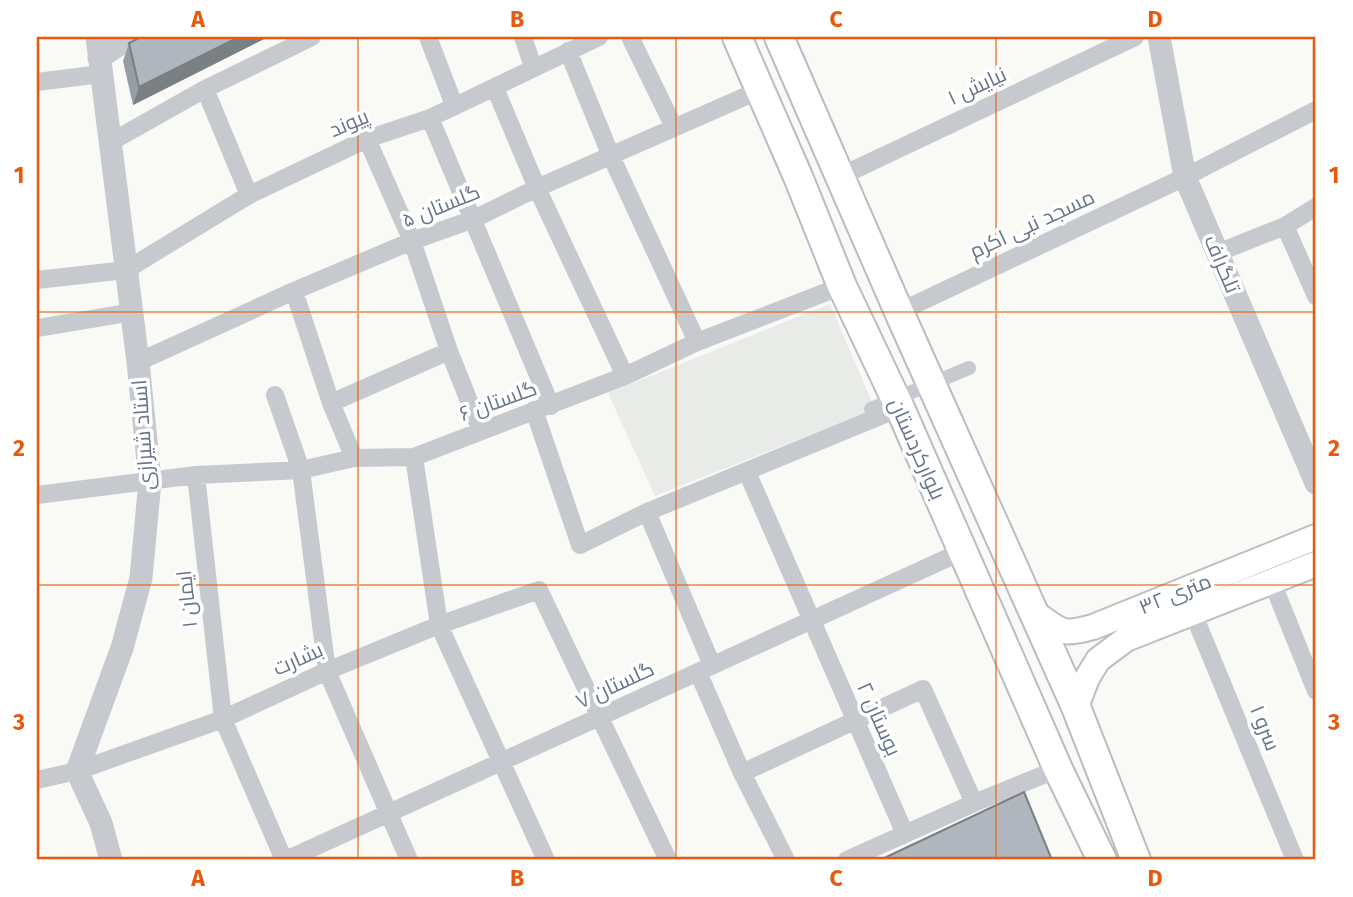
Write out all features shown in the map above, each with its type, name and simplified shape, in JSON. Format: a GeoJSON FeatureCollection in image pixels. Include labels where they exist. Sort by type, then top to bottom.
{"type":"FeatureCollection","features":[{"type":"Feature","properties":{"kind":"main road","name":"بلوارکردستان"},"geometry":{"type":"LineString","coordinates":[[737,37],[799,179],[889,406],[963,551],[1058,769],[1102,860]]}},
{"type":"Feature","properties":{"kind":"main road","name":"بلوارکردستان"},"geometry":{"type":"LineString","coordinates":[[780,37],[839,177],[1076,707],[1136,860]]}},
{"type":"Feature","properties":{"kind":"main road","name":"۳۲ متری"},"geometry":{"type":"LineString","coordinates":[[1035,613],[1061,632],[1070,634],[1158,602],[1316,537]]}},
{"type":"Feature","properties":{"kind":"main road","name":"۳۲ متری"},"geometry":{"type":"LineString","coordinates":[[1076,707],[1087,678],[1098,660],[1126,639],[1316,564]]}},
{"type":"Feature","properties":{"kind":"street"},"geometry":{"type":"LineString","coordinates":[[37,82],[99,56],[131,37]]}},
{"type":"Feature","properties":{"kind":"street"},"geometry":{"type":"LineString","coordinates":[[110,144],[205,89],[312,37]]}},
{"type":"Feature","properties":{"kind":"street"},"geometry":{"type":"LineString","coordinates":[[428,37],[454,105]]}},
{"type":"Feature","properties":{"kind":"street"},"geometry":{"type":"LineString","coordinates":[[523,37],[533,67]]}},
{"type":"Feature","properties":{"kind":"street","name":"پیوند"},"geometry":{"type":"LineString","coordinates":[[126,270],[249,195],[367,139],[430,118],[599,37]]}},
{"type":"Feature","properties":{"kind":"street","name":"نیایش ۱"},"geometry":{"type":"LineString","coordinates":[[839,177],[1135,37]]}},
{"type":"Feature","properties":{"kind":"street","name":"تلگراف"},"geometry":{"type":"LineString","coordinates":[[1159,37],[1185,177],[1316,483]]}},
{"type":"Feature","properties":{"kind":"street"},"geometry":{"type":"LineString","coordinates":[[631,39],[674,127]]}},
{"type":"Feature","properties":{"kind":"street"},"geometry":{"type":"LineString","coordinates":[[568,51],[611,156],[697,342]]}},
{"type":"Feature","properties":{"kind":"street","name":"استاد شیرازی"},"geometry":{"type":"LineString","coordinates":[[77,771],[122,648],[141,578],[150,481],[132,312],[99,56]]}},
{"type":"Feature","properties":{"kind":"street"},"geometry":{"type":"LineString","coordinates":[[495,88],[537,188],[625,376]]}},
{"type":"Feature","properties":{"kind":"street"},"geometry":{"type":"LineString","coordinates":[[205,89],[249,195]]}},
{"type":"Feature","properties":{"kind":"street","name":"گلستان ۵"},"geometry":{"type":"LineString","coordinates":[[138,362],[294,291],[412,241],[474,219],[537,188],[760,90]]}},
{"type":"Feature","properties":{"kind":"street","name":"مسجد نبی اکرم"},"geometry":{"type":"LineString","coordinates":[[899,312],[1185,177],[1316,110]]}},
{"type":"Feature","properties":{"kind":"street"},"geometry":{"type":"LineString","coordinates":[[430,118],[474,219],[542,408],[580,545],[647,512],[747,472],[969,368]]}},
{"type":"Feature","properties":{"kind":"street"},"geometry":{"type":"LineString","coordinates":[[367,139],[412,241],[449,351],[481,431]]}},
{"type":"Feature","properties":{"kind":"street"},"geometry":{"type":"LineString","coordinates":[[1217,253],[1288,235],[1316,207]]}},
{"type":"Feature","properties":{"kind":"street"},"geometry":{"type":"LineString","coordinates":[[1288,235],[1316,296]]}},
{"type":"Feature","properties":{"kind":"street"},"geometry":{"type":"LineString","coordinates":[[37,279],[126,270]]}},
{"type":"Feature","properties":{"kind":"street","name":"گلستان ۶"},"geometry":{"type":"LineString","coordinates":[[37,495],[196,475],[301,470],[354,458],[414,457],[625,376],[697,342],[842,286]]}},
{"type":"Feature","properties":{"kind":"street"},"geometry":{"type":"LineString","coordinates":[[294,291],[331,403],[354,458]]}},
{"type":"Feature","properties":{"kind":"street"},"geometry":{"type":"LineString","coordinates":[[37,328],[132,312]]}},
{"type":"Feature","properties":{"kind":"street"},"geometry":{"type":"LineString","coordinates":[[331,403],[449,351]]}},
{"type":"Feature","properties":{"kind":"street"},"geometry":{"type":"LineString","coordinates":[[275,395],[301,470],[327,671],[409,860]]}},
{"type":"Feature","properties":{"kind":"street"},"geometry":{"type":"LineString","coordinates":[[414,457],[439,625],[546,860]]}},
{"type":"Feature","properties":{"kind":"street","name":"بوستان ۲"},"geometry":{"type":"LineString","coordinates":[[747,472],[905,834]]}},
{"type":"Feature","properties":{"kind":"street","name":"ایمان ۱"},"geometry":{"type":"LineString","coordinates":[[196,475],[223,719],[285,860]]}},
{"type":"Feature","properties":{"kind":"street"},"geometry":{"type":"LineString","coordinates":[[647,512],[741,773],[786,860]]}},
{"type":"Feature","properties":{"kind":"street","name":"گلستان ۷"},"geometry":{"type":"LineString","coordinates":[[285,860],[963,551]]}},
{"type":"Feature","properties":{"kind":"street"},"geometry":{"type":"LineString","coordinates":[[1272,582],[1316,686]]}},
{"type":"Feature","properties":{"kind":"street","name":"بشارت"},"geometry":{"type":"LineString","coordinates":[[37,780],[77,771],[223,719],[327,671],[439,625],[539,590],[599,717]]}},
{"type":"Feature","properties":{"kind":"street","name":"سرو ۱"},"geometry":{"type":"LineString","coordinates":[[1192,613],[1294,860]]}},
{"type":"Feature","properties":{"kind":"street"},"geometry":{"type":"LineString","coordinates":[[741,773],[923,689],[974,803]]}},
{"type":"Feature","properties":{"kind":"street"},"geometry":{"type":"LineString","coordinates":[[599,717],[668,860]]}},
{"type":"Feature","properties":{"kind":"street"},"geometry":{"type":"LineString","coordinates":[[847,860],[1058,769]]}},
{"type":"Feature","properties":{"kind":"street"},"geometry":{"type":"LineString","coordinates":[[77,771],[101,823],[111,860]]}},
{"type":"Feature","properties":{"kind":"shaded area"},"geometry":{"type":"Polygon","coordinates":[[[830,304],[875,409],[655,496],[608,393],[830,304]]]}},
{"type":"Feature","properties":{"kind":"building"},"geometry":{"type":"Polygon","coordinates":[[[141,37],[239,37],[139,87],[129,43],[141,37]]]}},
{"type":"Feature","properties":{"kind":"building"},"geometry":{"type":"Polygon","coordinates":[[[1024,792],[1052,860],[880,860],[1024,792]]]}}]}
